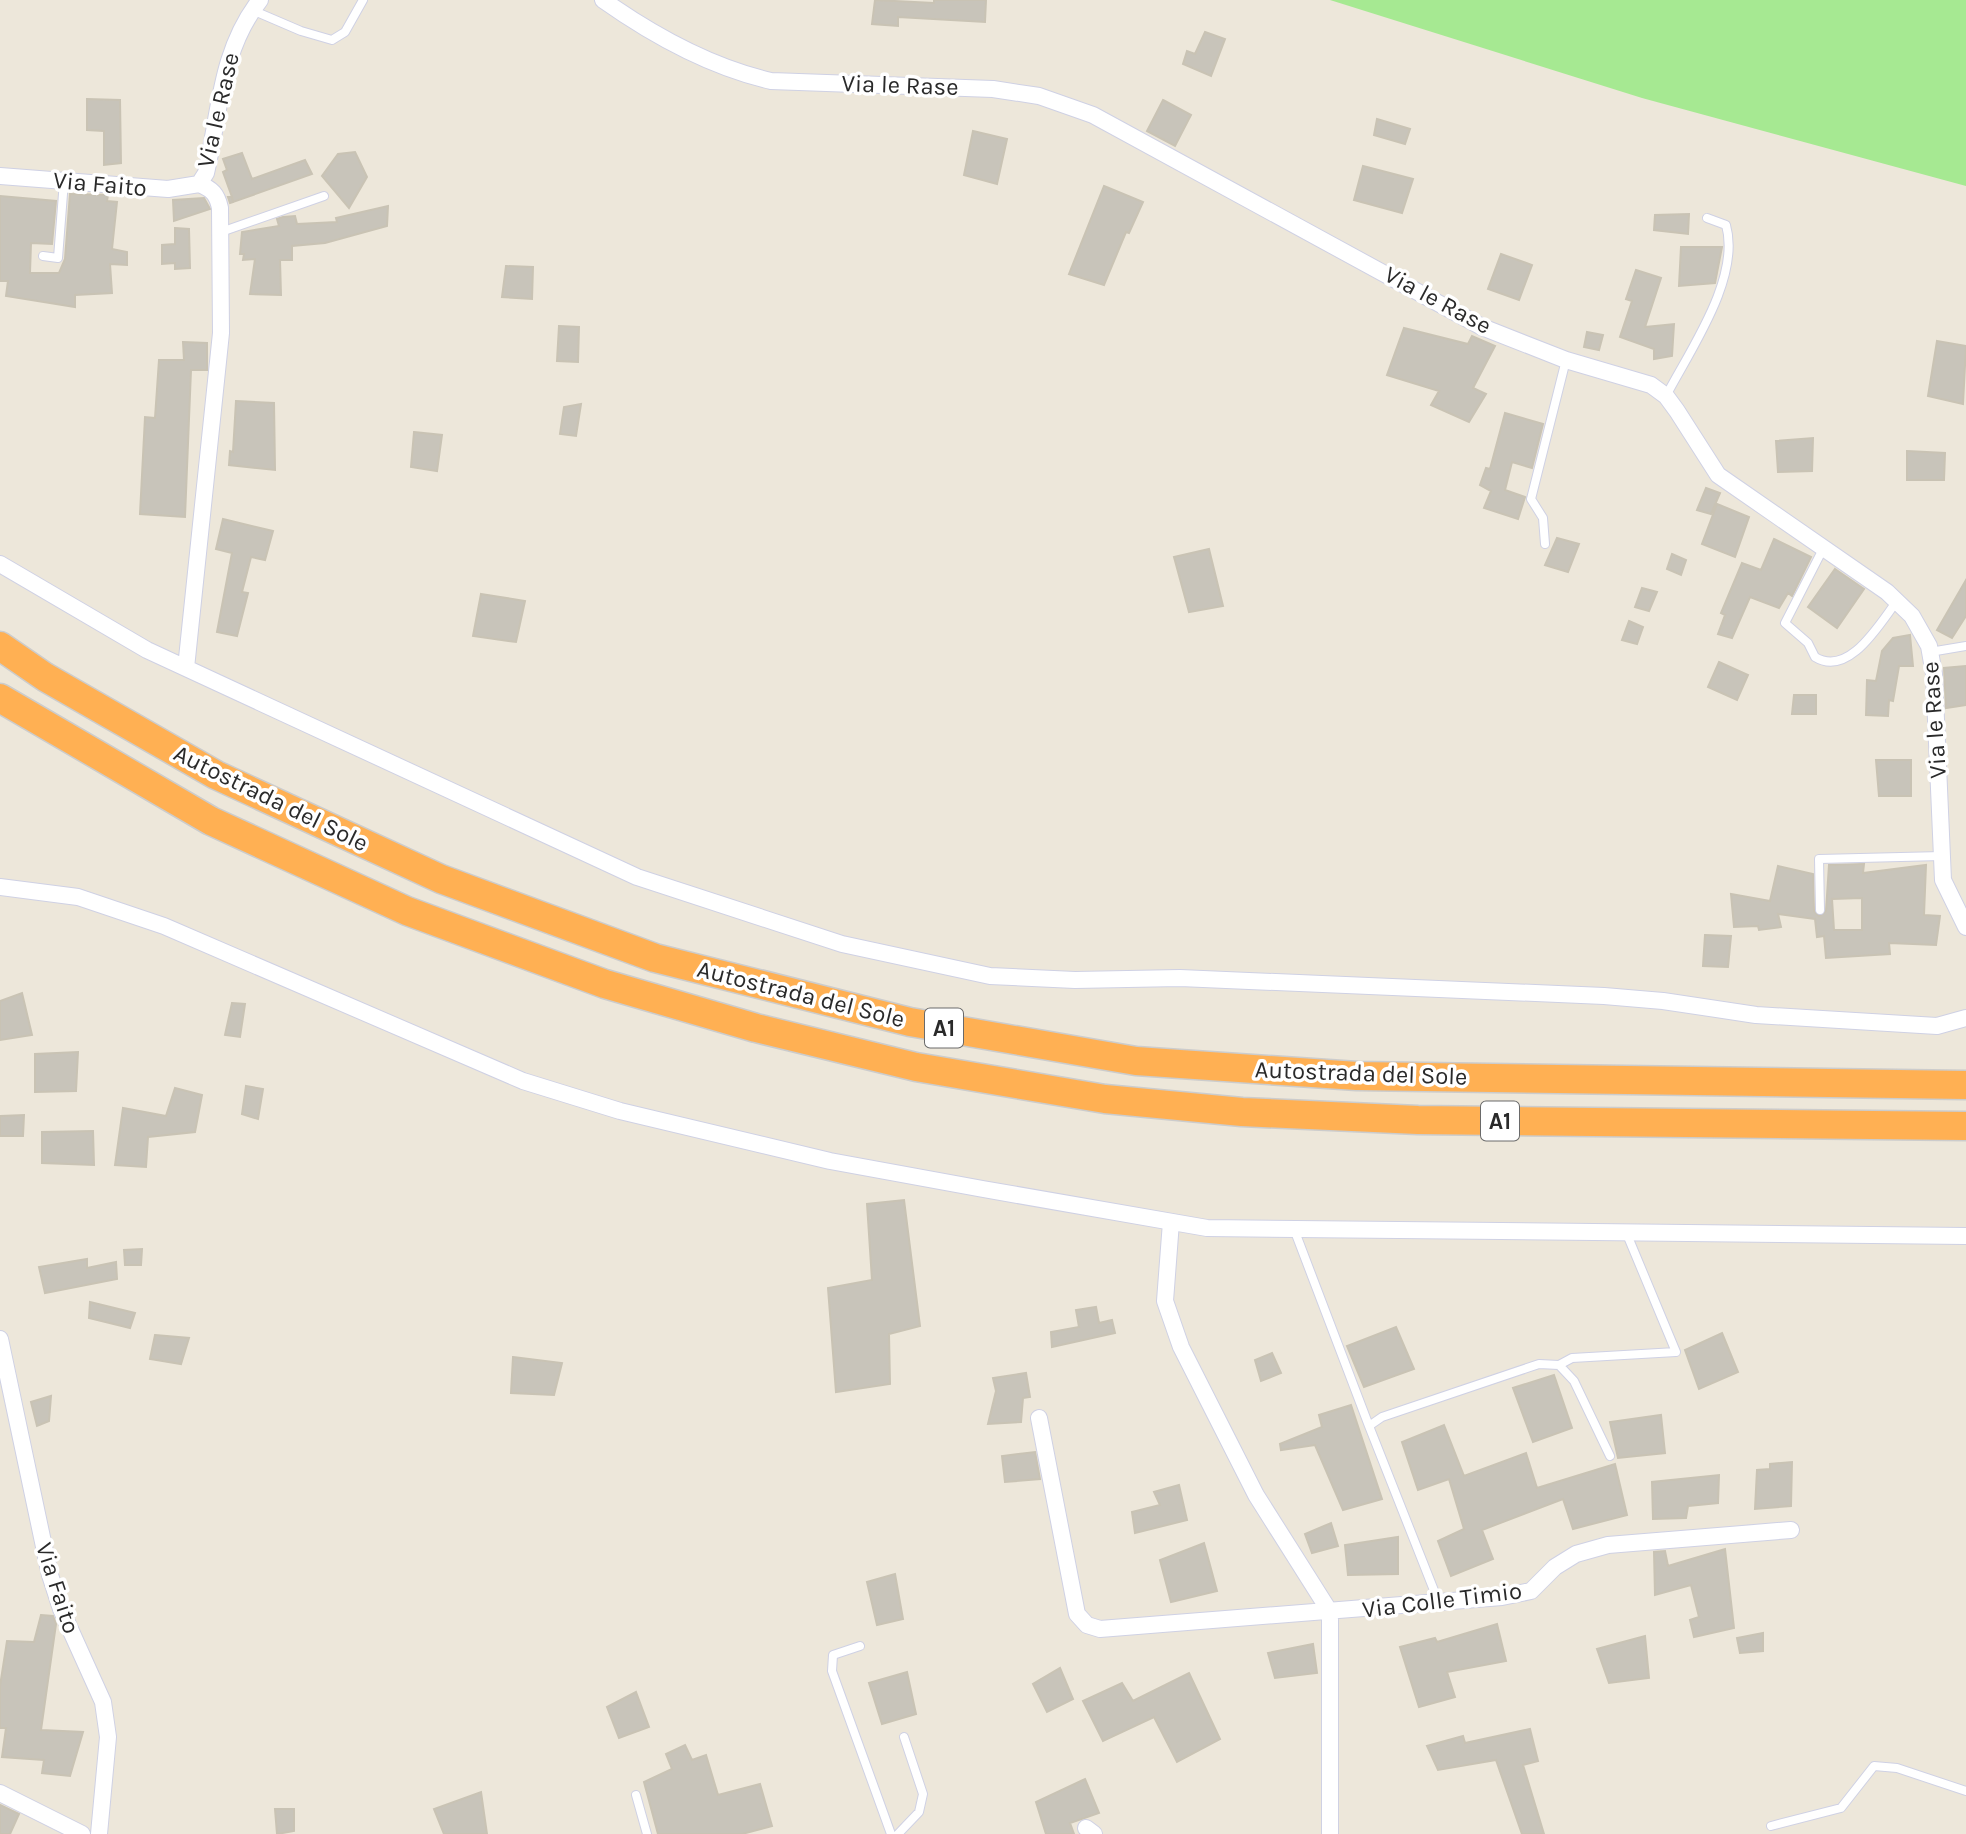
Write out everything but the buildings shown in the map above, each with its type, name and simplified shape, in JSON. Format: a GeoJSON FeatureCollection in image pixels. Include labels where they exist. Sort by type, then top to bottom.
{"type":"FeatureCollection","features":[{"type":"Feature","properties":{"kind":"highway","name":"Autostrada del Sole"},"geometry":{"type":"LineString","coordinates":[[0,646],[46,677],[216,775],[441,879],[655,958],[910,1022],[1136,1060],[1357,1076],[1966,1085]]}},
{"type":"Feature","properties":{"kind":"highway","name":"Autostrada del Sole"},"geometry":{"type":"LineString","coordinates":[[0,698],[211,821],[407,911],[605,984],[756,1028],[916,1068],[1105,1100],[1242,1112],[1432,1120],[1966,1126]]}},
{"type":"Feature","properties":{"kind":"street","name":"Via le Rase"},"geometry":{"type":"LineString","coordinates":[[603,0],[681,49],[748,76],[771,81],[993,89],[1039,96],[1093,115],[1482,327],[1566,360],[1651,385],[1666,396],[1718,475],[1824,547],[1897,601],[1912,616],[1930,652],[1934,674],[1943,880],[1966,927]]}},
{"type":"Feature","properties":{"kind":"street","name":"Via le Rase"},"geometry":{"type":"LineString","coordinates":[[199,184],[206,173],[224,73],[234,40],[256,5]]}},
{"type":"Feature","properties":{"kind":"street","name":"Via Faito"},"geometry":{"type":"LineString","coordinates":[[0,176],[168,189],[199,184]]}},
{"type":"Feature","properties":{"kind":"street"},"geometry":{"type":"LineString","coordinates":[[186,668],[221,333],[218,197],[211,189],[199,184]]}},
{"type":"Feature","properties":{"kind":"street"},"geometry":{"type":"LineString","coordinates":[[0,564],[147,650],[637,877],[842,944],[990,976],[1075,980],[1180,978],[1604,996],[1663,1001],[1756,1015],[1937,1026],[1966,1017]]}},
{"type":"Feature","properties":{"kind":"street"},"geometry":{"type":"LineString","coordinates":[[0,887],[78,897],[164,926],[523,1081],[620,1111],[830,1160],[1171,1222],[1207,1228],[1966,1236]]}},
{"type":"Feature","properties":{"kind":"street","name":"Via Colle Timio"},"geometry":{"type":"LineString","coordinates":[[1171,1222],[1165,1301],[1181,1347],[1256,1495],[1331,1612],[1330,1834]]}},
{"type":"Feature","properties":{"kind":"street","name":"Via Faito"},"geometry":{"type":"LineString","coordinates":[[0,1339],[50,1575],[61,1609],[103,1702],[108,1737],[99,1834]]}},
{"type":"Feature","properties":{"kind":"street","name":"Via Colle Timio"},"geometry":{"type":"LineString","coordinates":[[1040,1419],[1077,1614],[1087,1625],[1100,1629],[1439,1603],[1531,1591],[1555,1567],[1576,1554],[1608,1545],[1791,1530]]}},
{"type":"Feature","properties":{"kind":"street"},"geometry":{"type":"LineString","coordinates":[[0,1793],[82,1834]]}},
{"type":"Feature","properties":{"kind":"lane"},"geometry":{"type":"LineString","coordinates":[[256,5],[300,31],[332,40],[345,32],[363,0]]}},
{"type":"Feature","properties":{"kind":"lane"},"geometry":{"type":"LineString","coordinates":[[43,256],[58,258],[64,181]]}},
{"type":"Feature","properties":{"kind":"lane"},"geometry":{"type":"LineString","coordinates":[[220,232],[324,196]]}},
{"type":"Feature","properties":{"kind":"lane"},"geometry":{"type":"LineString","coordinates":[[1666,396],[1722,286],[1730,240],[1726,225],[1707,218]]}},
{"type":"Feature","properties":{"kind":"lane"},"geometry":{"type":"LineString","coordinates":[[1545,544],[1543,518],[1531,499],[1566,360]]}},
{"type":"Feature","properties":{"kind":"lane"},"geometry":{"type":"LineString","coordinates":[[1824,547],[1785,623],[1808,643],[1815,657],[1829,661],[1851,654],[1863,645],[1897,601]]}},
{"type":"Feature","properties":{"kind":"lane"},"geometry":{"type":"LineString","coordinates":[[1930,652],[1966,646]]}},
{"type":"Feature","properties":{"kind":"lane"},"geometry":{"type":"LineString","coordinates":[[1820,910],[1819,859],[1942,856]]}},
{"type":"Feature","properties":{"kind":"lane"},"geometry":{"type":"LineString","coordinates":[[1294,1229],[1439,1603]]}},
{"type":"Feature","properties":{"kind":"lane"},"geometry":{"type":"LineString","coordinates":[[1370,1426],[1382,1417],[1539,1364],[1559,1365],[1572,1358],[1676,1352],[1626,1233]]}},
{"type":"Feature","properties":{"kind":"lane"},"geometry":{"type":"LineString","coordinates":[[1559,1365],[1574,1381],[1610,1455]]}},
{"type":"Feature","properties":{"kind":"lane"},"geometry":{"type":"LineString","coordinates":[[860,1646],[833,1655],[832,1671],[891,1834]]}},
{"type":"Feature","properties":{"kind":"lane"},"geometry":{"type":"LineString","coordinates":[[898,1834],[919,1812],[923,1794],[904,1737]]}},
{"type":"Feature","properties":{"kind":"lane"},"geometry":{"type":"LineString","coordinates":[[1771,1826],[1841,1808],[1874,1766],[1897,1768],[1966,1791]]}},
{"type":"Feature","properties":{"kind":"lane"},"geometry":{"type":"LineString","coordinates":[[636,1795],[647,1834]]}},
{"type":"Feature","properties":{"kind":"green space"},"geometry":{"type":"Polygon","coordinates":[[[1330,0],[1966,0],[1966,186],[1642,98],[1330,0]]]}}]}
